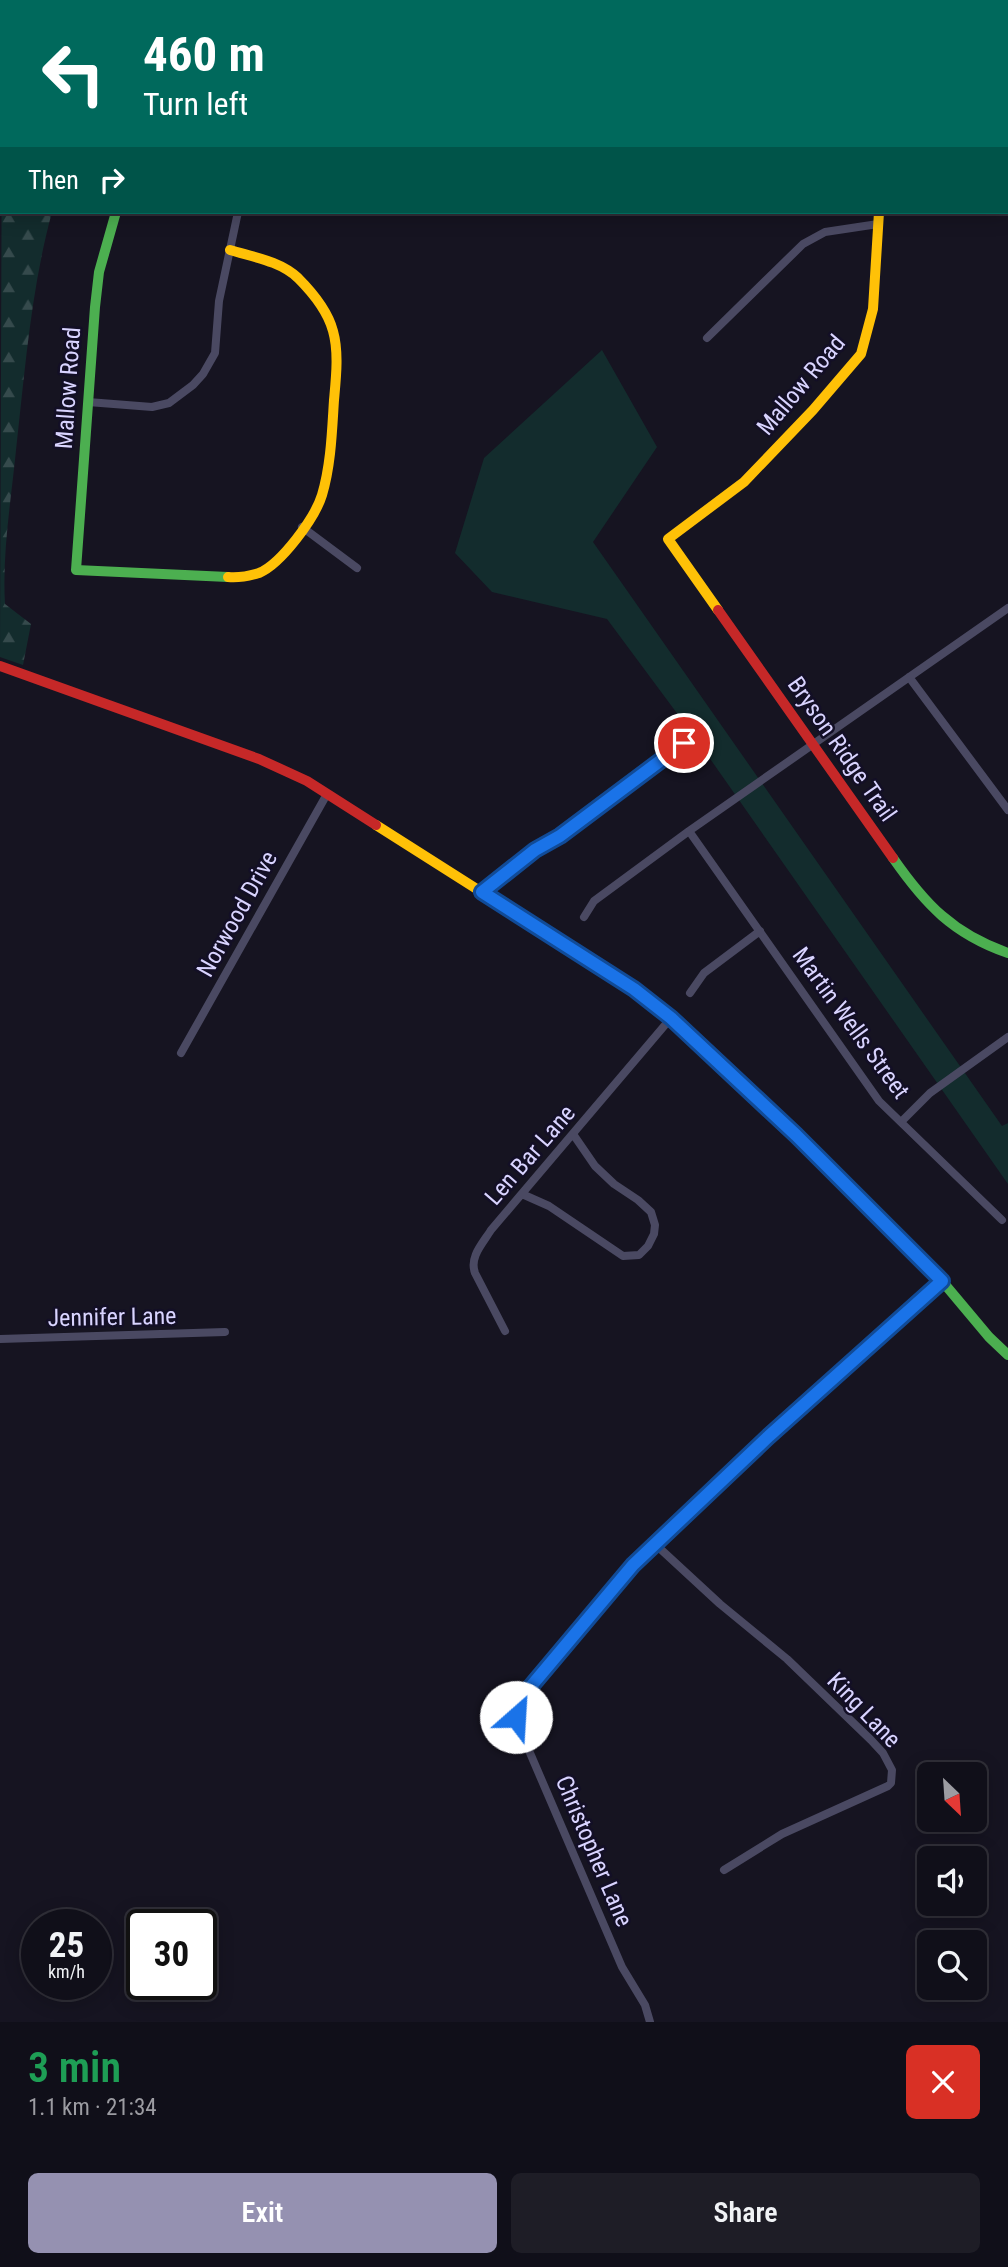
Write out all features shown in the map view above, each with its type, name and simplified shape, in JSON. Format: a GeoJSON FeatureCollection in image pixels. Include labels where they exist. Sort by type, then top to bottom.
{"type":"FeatureCollection","features":[{"type":"Feature","properties":{"kind":"street","name":"Mallow Road"},"geometry":{"type":"LineString","coordinates":[[115,214],[99,272],[76,570],[225,578],[250,576],[271,566],[302,527]]}},
{"type":"Feature","properties":{"kind":"street"},"geometry":{"type":"LineString","coordinates":[[88,402],[152,407],[169,403],[193,385],[215,354],[219,301],[238,214]]}},
{"type":"Feature","properties":{"kind":"street","name":"Mallow Road"},"geometry":{"type":"LineString","coordinates":[[668,539],[744,482],[813,410],[861,354],[873,309],[879,214]]}},
{"type":"Feature","properties":{"kind":"street"},"geometry":{"type":"LineString","coordinates":[[707,338],[803,244],[825,232],[878,224]]}},
{"type":"Feature","properties":{"kind":"street"},"geometry":{"type":"LineString","coordinates":[[230,250],[269,262],[291,273],[324,313],[334,331],[337,356],[327,475],[320,499],[302,527],[357,568]]}},
{"type":"Feature","properties":{"kind":"street","name":"Bryson Ridge Trail"},"geometry":{"type":"LineString","coordinates":[[668,539],[917,892],[947,923],[985,946],[1008,953]]}},
{"type":"Feature","properties":{"kind":"street"},"geometry":{"type":"LineString","coordinates":[[584,917],[594,901],[689,831],[1008,608]]}},
{"type":"Feature","properties":{"kind":"street"},"geometry":{"type":"LineString","coordinates":[[0,666],[259,759],[307,781],[634,989],[671,1018],[796,1135],[942,1281],[983,1331],[1008,1355]]}},
{"type":"Feature","properties":{"kind":"street"},"geometry":{"type":"LineString","coordinates":[[909,677],[1008,810]]}},
{"type":"Feature","properties":{"kind":"street"},"geometry":{"type":"LineString","coordinates":[[482,892],[535,850],[560,836],[705,728]]}},
{"type":"Feature","properties":{"kind":"street","name":"Norwood Drive"},"geometry":{"type":"LineString","coordinates":[[181,1054],[327,794]]}},
{"type":"Feature","properties":{"kind":"street","name":"Martin Wells Street"},"geometry":{"type":"LineString","coordinates":[[689,831],[879,1101],[1002,1220]]}},
{"type":"Feature","properties":{"kind":"street"},"geometry":{"type":"LineString","coordinates":[[691,993],[704,974],[760,931]]}},
{"type":"Feature","properties":{"kind":"street","name":"Len Bar Lane"},"geometry":{"type":"LineString","coordinates":[[505,1331],[475,1273],[474,1257],[491,1230],[671,1018]]}},
{"type":"Feature","properties":{"kind":"street"},"geometry":{"type":"LineString","coordinates":[[901,1122],[930,1093],[1008,1037]]}},
{"type":"Feature","properties":{"kind":"street"},"geometry":{"type":"LineString","coordinates":[[522,1194],[549,1206],[623,1256],[639,1255],[648,1245],[655,1225],[651,1212],[595,1166],[573,1134]]}},
{"type":"Feature","properties":{"kind":"street","name":"Christopher Lane"},"geometry":{"type":"LineString","coordinates":[[650,2022],[645,2005],[622,1967],[516,1717],[516,1708],[522,1697],[633,1565],[769,1436],[942,1281]]}},
{"type":"Feature","properties":{"kind":"street","name":"Jennifer Lane"},"geometry":{"type":"LineString","coordinates":[[0,1339],[225,1332]]}},
{"type":"Feature","properties":{"kind":"street","name":"King Lane"},"geometry":{"type":"LineString","coordinates":[[655,1544],[720,1604],[794,1666],[871,1740],[892,1770],[892,1780],[888,1786],[782,1834],[724,1870]]}},
{"type":"Feature","properties":{"kind":"green space"},"geometry":{"type":"Polygon","coordinates":[[[2,214],[52,214],[30,330],[4,585],[5,604],[31,624],[23,665],[0,657],[2,214]]]}},
{"type":"Feature","properties":{"kind":"green space"},"geometry":{"type":"Polygon","coordinates":[[[602,350],[657,447],[593,542],[1002,1126],[1008,1123],[1008,1184],[699,743],[607,619],[492,592],[455,553],[484,458],[602,350]]]}},
{"type":"Feature","properties":{"kind":"traffic: fast"},"geometry":{"type":"LineString","coordinates":[[115,214],[99,272],[95,307],[76,570],[228,577]]}},
{"type":"Feature","properties":{"kind":"traffic: fast"},"geometry":{"type":"LineString","coordinates":[[893,858],[917,890],[942,916],[971,937],[1008,953]]}},
{"type":"Feature","properties":{"kind":"traffic: fast"},"geometry":{"type":"LineString","coordinates":[[758,1097],[937,1275],[989,1337],[1008,1355]]}},
{"type":"Feature","properties":{"kind":"traffic: slow"},"geometry":{"type":"LineString","coordinates":[[718,610],[668,539],[744,482],[813,410],[861,354],[873,309],[879,214]]}},
{"type":"Feature","properties":{"kind":"traffic: slow"},"geometry":{"type":"LineString","coordinates":[[228,577],[251,575],[268,568],[296,539],[318,505],[329,460],[336,365],[335,339],[331,324],[319,303],[303,284],[291,272],[275,264],[230,250]]}},
{"type":"Feature","properties":{"kind":"traffic: slow"},"geometry":{"type":"LineString","coordinates":[[376,825],[634,989],[758,1097]]}},
{"type":"Feature","properties":{"kind":"traffic: jam"},"geometry":{"type":"LineString","coordinates":[[718,610],[893,858]]}},
{"type":"Feature","properties":{"kind":"traffic: jam"},"geometry":{"type":"LineString","coordinates":[[0,666],[259,759],[307,781],[376,825]]}},
{"type":"Feature","properties":{"kind":"route"},"geometry":{"type":"LineString","coordinates":[[516,1717],[519,1700],[633,1565],[769,1436],[942,1281],[796,1135],[671,1018],[634,989],[482,892],[535,850],[560,836],[684,743]]}}]}
